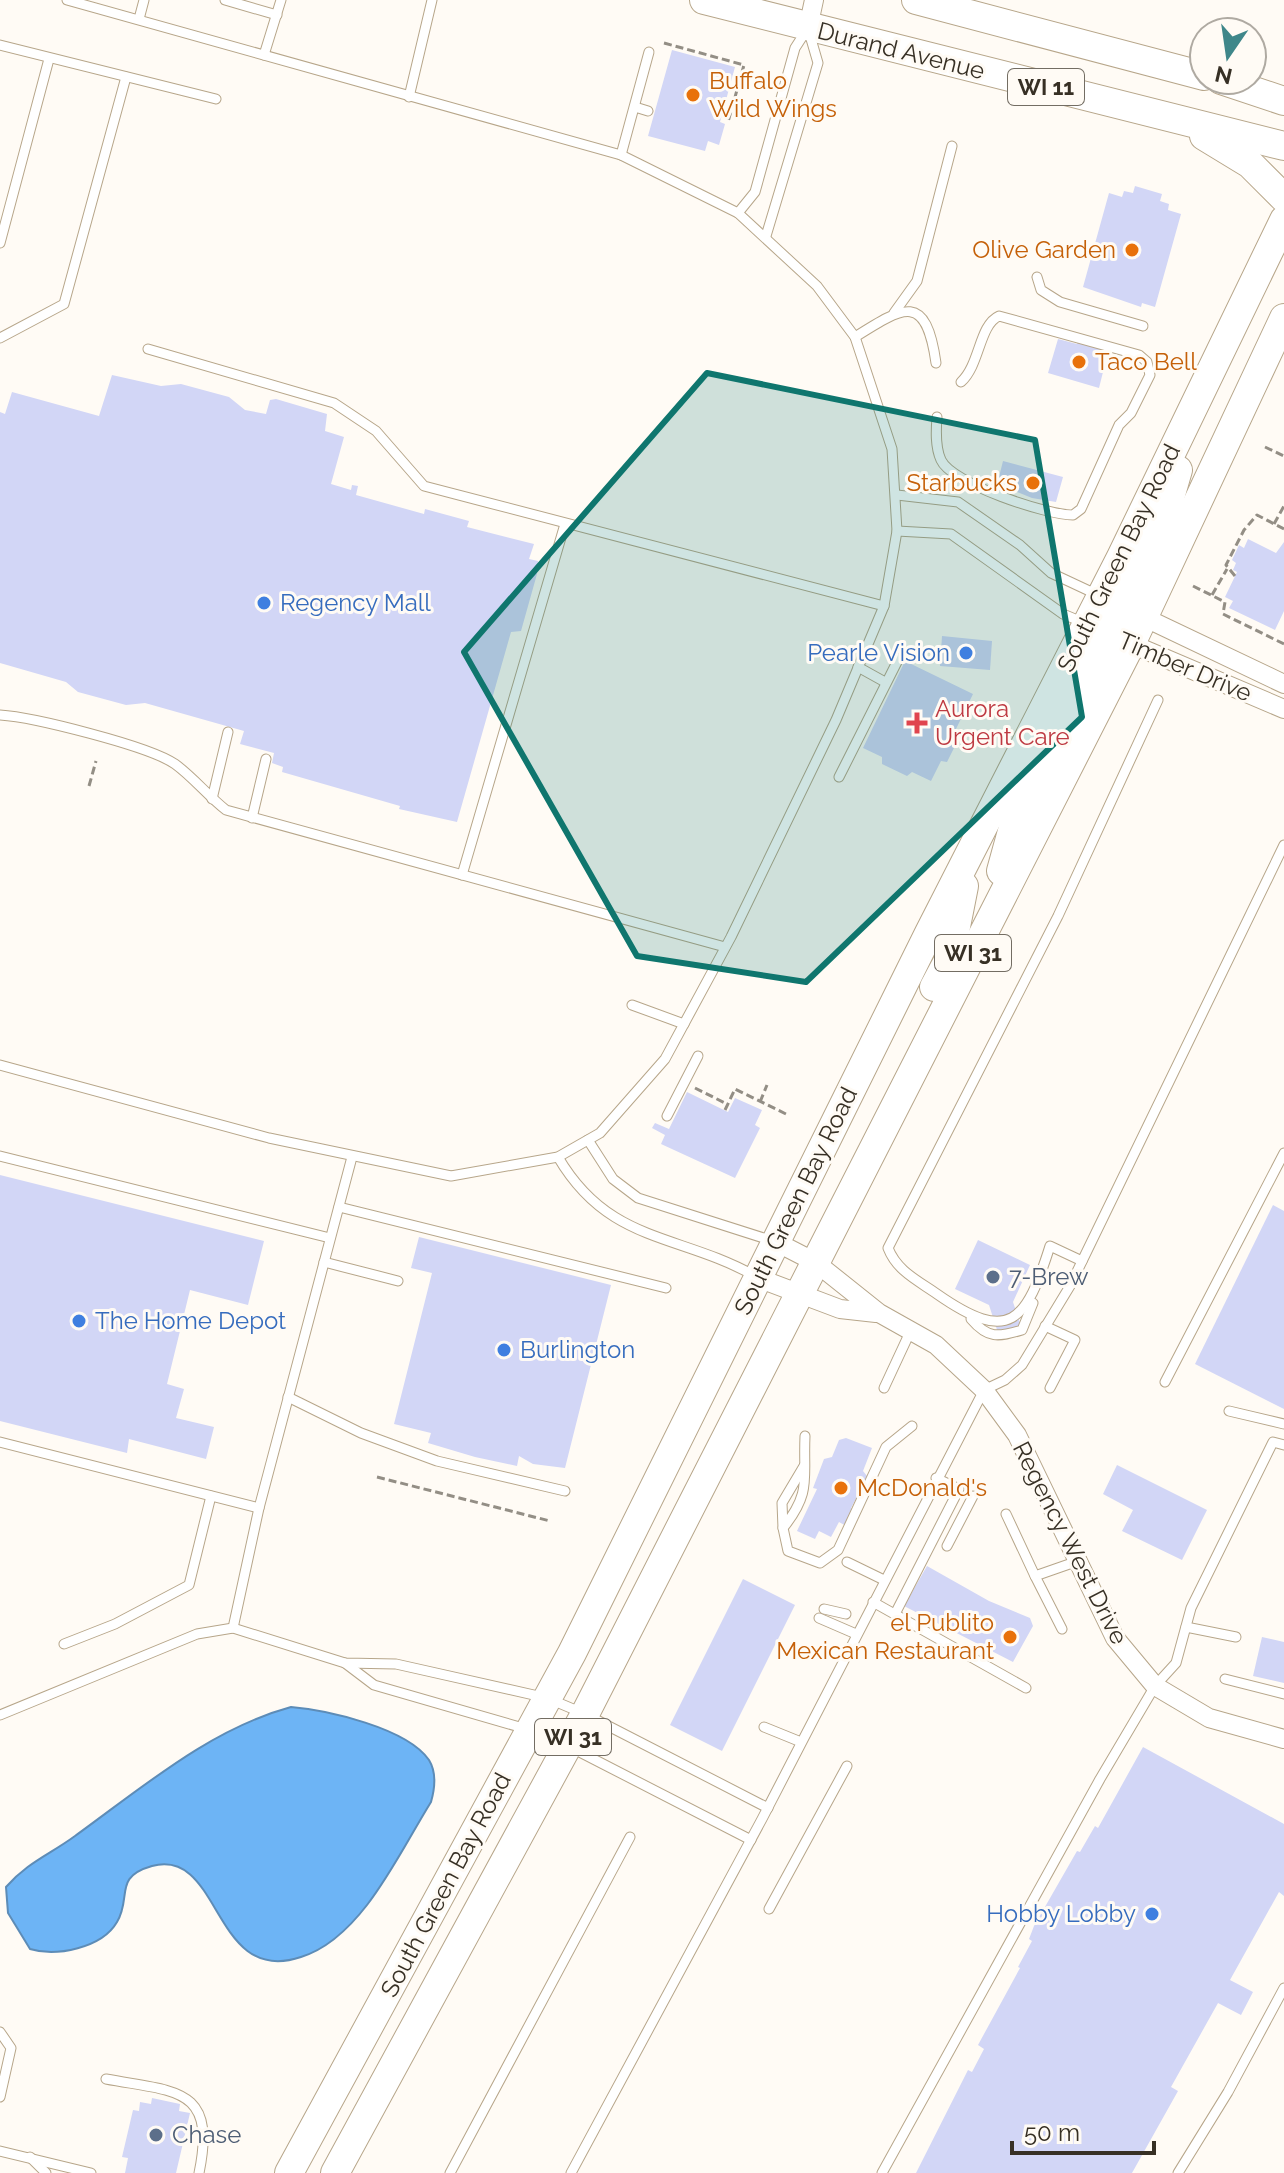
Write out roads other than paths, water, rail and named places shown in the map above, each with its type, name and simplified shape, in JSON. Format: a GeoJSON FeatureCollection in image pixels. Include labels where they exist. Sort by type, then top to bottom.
{"type":"FeatureCollection","features":[{"type":"Feature","properties":{"kind":"main road","name":"Durand Avenue"},"geometry":{"type":"LineString","coordinates":[[704,0],[1284,146]]}},
{"type":"Feature","properties":{"kind":"main road","name":"WI 11"},"geometry":{"type":"LineString","coordinates":[[916,0],[1188,72]]}},
{"type":"Feature","properties":{"kind":"main road"},"geometry":{"type":"LineString","coordinates":[[1172,118],[1250,164],[1284,198]]}},
{"type":"Feature","properties":{"kind":"main road","name":"South Green Bay Road"},"geometry":{"type":"LineString","coordinates":[[810,1260],[985,930],[1122,606],[1202,388],[1284,220]]}},
{"type":"Feature","properties":{"kind":"main road","name":"South Green Bay Road"},"geometry":{"type":"LineString","coordinates":[[335,2173],[435,1990],[468,1897],[539,1769],[547,1738],[547,1698],[970,853],[1108,633],[1281,327]]}},
{"type":"Feature","properties":{"kind":"main road"},"geometry":{"type":"LineString","coordinates":[[791,1292],[810,1260],[813,1230],[950,957],[970,853]]}},
{"type":"Feature","properties":{"kind":"main road"},"geometry":{"type":"LineString","coordinates":[[776,1242],[791,1292]]}},
{"type":"Feature","properties":{"kind":"main road","name":"WI 31"},"geometry":{"type":"LineString","coordinates":[[579,1712],[663,1560],[690,1476],[791,1292]]}},
{"type":"Feature","properties":{"kind":"main road"},"geometry":{"type":"LineString","coordinates":[[547,1738],[579,1712],[645,1558],[647,1501]]}},
{"type":"Feature","properties":{"kind":"main road","name":"South Green Bay Road"},"geometry":{"type":"LineString","coordinates":[[289,2173],[326,2105],[547,1738]]}},
{"type":"Feature","properties":{"kind":"main road"},"geometry":{"type":"LineString","coordinates":[[312,2173],[326,2105]]}},
{"type":"Feature","properties":{"kind":"street"},"geometry":{"type":"LineString","coordinates":[[808,28],[814,0]]}},
{"type":"Feature","properties":{"kind":"street","name":"Timber Drive"},"geometry":{"type":"LineString","coordinates":[[1122,606],[1284,684]]}},
{"type":"Feature","properties":{"kind":"street","name":"Timber Drive"},"geometry":{"type":"LineString","coordinates":[[1108,633],[1284,709]]}},
{"type":"Feature","properties":{"kind":"street","name":"Regency West Drive"},"geometry":{"type":"LineString","coordinates":[[776,1242],[810,1260],[879,1313],[911,1330],[956,1361],[984,1390],[1017,1435],[1115,1638],[1155,1686],[1209,1718],[1284,1739]]}},
{"type":"Feature","properties":{"kind":"street","name":"Regency West Drive"},"geometry":{"type":"LineString","coordinates":[[758,1278],[840,1309],[879,1313]]}},
{"type":"Feature","properties":{"kind":"lane"},"geometry":{"type":"LineString","coordinates":[[0,1065],[269,1138],[451,1176],[558,1157],[588,1140],[619,1114],[665,1059],[725,947],[884,606],[897,531],[892,449],[855,337],[817,286],[738,213],[621,155],[67,0]]}},
{"type":"Feature","properties":{"kind":"lane"},"geometry":{"type":"LineString","coordinates":[[111,12],[114,0]]}},
{"type":"Feature","properties":{"kind":"lane"},"geometry":{"type":"LineString","coordinates":[[139,19],[144,0]]}},
{"type":"Feature","properties":{"kind":"lane"},"geometry":{"type":"LineString","coordinates":[[225,0],[277,15]]}},
{"type":"Feature","properties":{"kind":"lane"},"geometry":{"type":"LineString","coordinates":[[264,55],[281,0]]}},
{"type":"Feature","properties":{"kind":"lane"},"geometry":{"type":"LineString","coordinates":[[409,97],[432,0]]}},
{"type":"Feature","properties":{"kind":"lane"},"geometry":{"type":"LineString","coordinates":[[738,213],[755,192],[795,48],[808,28]]}},
{"type":"Feature","properties":{"kind":"lane"},"geometry":{"type":"LineString","coordinates":[[766,236],[818,63],[808,28]]}},
{"type":"Feature","properties":{"kind":"lane"},"geometry":{"type":"LineString","coordinates":[[0,45],[216,99]]}},
{"type":"Feature","properties":{"kind":"lane"},"geometry":{"type":"LineString","coordinates":[[621,155],[649,52]]}},
{"type":"Feature","properties":{"kind":"lane"},"geometry":{"type":"LineString","coordinates":[[0,243],[49,59]]}},
{"type":"Feature","properties":{"kind":"lane"},"geometry":{"type":"LineString","coordinates":[[0,338],[64,304],[126,77]]}},
{"type":"Feature","properties":{"kind":"lane"},"geometry":{"type":"LineString","coordinates":[[635,107],[648,111]]}},
{"type":"Feature","properties":{"kind":"lane"},"geometry":{"type":"LineString","coordinates":[[855,337],[894,313],[917,281],[952,146]]}},
{"type":"Feature","properties":{"kind":"lane"},"geometry":{"type":"LineString","coordinates":[[1037,277],[1041,290],[1060,302],[1143,326]]}},
{"type":"Feature","properties":{"kind":"lane"},"geometry":{"type":"LineString","coordinates":[[894,313],[909,312],[920,317],[932,331],[936,363]]}},
{"type":"Feature","properties":{"kind":"lane"},"geometry":{"type":"LineString","coordinates":[[937,417],[936,438],[941,462],[951,471],[998,495],[1073,515],[1081,509],[1119,425],[1131,413],[1150,375],[1147,362],[1139,355],[999,316],[987,327],[973,371],[961,382]]}},
{"type":"Feature","properties":{"kind":"lane"},"geometry":{"type":"LineString","coordinates":[[148,349],[334,403],[376,431],[424,486],[884,606]]}},
{"type":"Feature","properties":{"kind":"lane"},"geometry":{"type":"LineString","coordinates":[[897,495],[958,502],[1020,545],[1051,573],[1122,606]]}},
{"type":"Feature","properties":{"kind":"lane"},"geometry":{"type":"LineString","coordinates":[[462,875],[565,524]]}},
{"type":"Feature","properties":{"kind":"lane"},"geometry":{"type":"LineString","coordinates":[[897,531],[951,534],[1063,614],[1108,633]]}},
{"type":"Feature","properties":{"kind":"lane"},"geometry":{"type":"LineString","coordinates":[[839,777],[899,658]]}},
{"type":"Feature","properties":{"kind":"lane"},"geometry":{"type":"LineString","coordinates":[[858,667],[885,682]]}},
{"type":"Feature","properties":{"kind":"lane"},"geometry":{"type":"LineString","coordinates":[[1082,1261],[1050,1246],[1028,1323],[1022,1330],[989,1336],[969,1317],[895,1265],[888,1248],[1058,916],[1158,700]]}},
{"type":"Feature","properties":{"kind":"lane"},"geometry":{"type":"LineString","coordinates":[[0,715],[37,720],[153,753],[174,764],[226,810],[725,947]]}},
{"type":"Feature","properties":{"kind":"lane"},"geometry":{"type":"LineString","coordinates":[[212,799],[228,732]]}},
{"type":"Feature","properties":{"kind":"lane"},"geometry":{"type":"LineString","coordinates":[[252,818],[266,759]]}},
{"type":"Feature","properties":{"kind":"lane"},"geometry":{"type":"LineString","coordinates":[[571,2173],[768,1808],[984,1390],[1005,1380],[1022,1365],[1082,1261],[1284,845]]}},
{"type":"Feature","properties":{"kind":"lane"},"geometry":{"type":"LineString","coordinates":[[632,1005],[684,1024]]}},
{"type":"Feature","properties":{"kind":"lane"},"geometry":{"type":"LineString","coordinates":[[667,1116],[698,1056]]}},
{"type":"Feature","properties":{"kind":"lane"},"geometry":{"type":"LineString","coordinates":[[588,1140],[613,1179],[638,1198],[776,1242]]}},
{"type":"Feature","properties":{"kind":"lane"},"geometry":{"type":"LineString","coordinates":[[1165,1382],[1284,1153]]}},
{"type":"Feature","properties":{"kind":"lane"},"geometry":{"type":"LineString","coordinates":[[0,1156],[330,1238]]}},
{"type":"Feature","properties":{"kind":"lane"},"geometry":{"type":"LineString","coordinates":[[233,1628],[259,1508],[352,1157]]}},
{"type":"Feature","properties":{"kind":"lane"},"geometry":{"type":"LineString","coordinates":[[558,1157],[583,1192],[639,1233],[725,1259],[758,1278]]}},
{"type":"Feature","properties":{"kind":"lane"},"geometry":{"type":"LineString","coordinates":[[339,1207],[666,1288]]}},
{"type":"Feature","properties":{"kind":"lane"},"geometry":{"type":"LineString","coordinates":[[324,1262],[398,1281]]}},
{"type":"Feature","properties":{"kind":"lane"},"geometry":{"type":"LineString","coordinates":[[969,1317],[987,1323],[1022,1313],[1035,1294]]}},
{"type":"Feature","properties":{"kind":"lane"},"geometry":{"type":"LineString","coordinates":[[1045,1326],[1075,1340],[1050,1388]]}},
{"type":"Feature","properties":{"kind":"lane"},"geometry":{"type":"LineString","coordinates":[[884,1388],[911,1330]]}},
{"type":"Feature","properties":{"kind":"lane"},"geometry":{"type":"LineString","coordinates":[[288,1397],[361,1433],[437,1461],[565,1491]]}},
{"type":"Feature","properties":{"kind":"lane"},"geometry":{"type":"LineString","coordinates":[[1229,1411],[1284,1424]]}},
{"type":"Feature","properties":{"kind":"lane"},"geometry":{"type":"LineString","coordinates":[[804,1466],[782,1503],[783,1528],[788,1551],[820,1563],[830,1559],[838,1550],[886,1447],[912,1426]]}},
{"type":"Feature","properties":{"kind":"lane"},"geometry":{"type":"LineString","coordinates":[[783,1528],[795,1513],[808,1485],[804,1466],[805,1436]]}},
{"type":"Feature","properties":{"kind":"lane"},"geometry":{"type":"LineString","coordinates":[[0,1442],[259,1508]]}},
{"type":"Feature","properties":{"kind":"lane"},"geometry":{"type":"LineString","coordinates":[[882,2173],[1155,1686],[1176,1663],[1191,1608],[1273,1442],[1284,1445]]}},
{"type":"Feature","properties":{"kind":"lane"},"geometry":{"type":"LineString","coordinates":[[895,1614],[959,1489],[936,1478]]}},
{"type":"Feature","properties":{"kind":"lane"},"geometry":{"type":"LineString","coordinates":[[64,1644],[115,1624],[189,1585],[211,1496]]}},
{"type":"Feature","properties":{"kind":"lane"},"geometry":{"type":"LineString","coordinates":[[947,1546],[973,1496]]}},
{"type":"Feature","properties":{"kind":"lane"},"geometry":{"type":"LineString","coordinates":[[1006,1514],[1062,1629]]}},
{"type":"Feature","properties":{"kind":"lane"},"geometry":{"type":"LineString","coordinates":[[1035,1576],[1078,1561]]}},
{"type":"Feature","properties":{"kind":"lane"},"geometry":{"type":"LineString","coordinates":[[847,1562],[884,1580]]}},
{"type":"Feature","properties":{"kind":"lane"},"geometry":{"type":"LineString","coordinates":[[873,1602],[1026,1688]]}},
{"type":"Feature","properties":{"kind":"lane"},"geometry":{"type":"LineString","coordinates":[[846,1614],[821,1614],[856,1634]]}},
{"type":"Feature","properties":{"kind":"lane"},"geometry":{"type":"LineString","coordinates":[[1186,1627],[1236,1637]]}},
{"type":"Feature","properties":{"kind":"lane"},"geometry":{"type":"LineString","coordinates":[[0,1715],[197,1634],[233,1628],[345,1663],[396,1664],[547,1698],[768,1808]]}},
{"type":"Feature","properties":{"kind":"lane"},"geometry":{"type":"LineString","coordinates":[[345,1663],[374,1685],[547,1738],[751,1840]]}},
{"type":"Feature","properties":{"kind":"lane"},"geometry":{"type":"LineString","coordinates":[[1225,1679],[1284,1694]]}},
{"type":"Feature","properties":{"kind":"lane"},"geometry":{"type":"LineString","coordinates":[[764,1727],[801,1742]]}},
{"type":"Feature","properties":{"kind":"lane"},"geometry":{"type":"LineString","coordinates":[[769,1909],[847,1766]]}},
{"type":"Feature","properties":{"kind":"lane"},"geometry":{"type":"LineString","coordinates":[[450,2173],[630,1837]]}},
{"type":"Feature","properties":{"kind":"lane"},"geometry":{"type":"LineString","coordinates":[[1178,2173],[1228,2092],[1284,1988]]}},
{"type":"Feature","properties":{"kind":"lane"},"geometry":{"type":"LineString","coordinates":[[0,2032],[11,2048],[3,2068],[0,2097]]}},
{"type":"Feature","properties":{"kind":"lane"},"geometry":{"type":"LineString","coordinates":[[106,2079],[175,2092],[195,2103],[202,2117],[199,2173]]}},
{"type":"Feature","properties":{"kind":"lane"},"geometry":{"type":"LineString","coordinates":[[0,2151],[91,2173]]}},
{"type":"Feature","properties":{"kind":"lane"},"geometry":{"type":"LineString","coordinates":[[30,2157],[46,2173]]}},
{"type":"Feature","properties":{"kind":"water"},"geometry":{"type":"Polygon","coordinates":[[[291,1707],[325,1712],[385,1730],[418,1749],[429,1760],[433,1770],[431,1802],[384,1881],[346,1929],[311,1953],[272,1961],[250,1953],[233,1936],[192,1876],[175,1866],[152,1866],[132,1876],[117,1922],[101,1938],[65,1951],[30,1949],[8,1913],[6,1887],[14,1878],[178,1761],[233,1730],[291,1707]]]}},
{"type":"Feature","properties":{"kind":"place","name":"Buffalo Wild Wings"},"geometry":{"type":"Point","coordinates":[693,95]}},
{"type":"Feature","properties":{"kind":"place","name":"Olive Garden"},"geometry":{"type":"Point","coordinates":[1132,250]}},
{"type":"Feature","properties":{"kind":"place","name":"Taco Bell"},"geometry":{"type":"Point","coordinates":[1079,362]}},
{"type":"Feature","properties":{"kind":"place","name":"Starbucks"},"geometry":{"type":"Point","coordinates":[1033,483]}},
{"type":"Feature","properties":{"kind":"place","name":"Regency Mall"},"geometry":{"type":"Point","coordinates":[264,603]}},
{"type":"Feature","properties":{"kind":"place","name":"Pearle Vision"},"geometry":{"type":"Point","coordinates":[966,653]}},
{"type":"Feature","properties":{"kind":"place","name":"Aurora Urgent Care"},"geometry":{"type":"Point","coordinates":[917,723]}},
{"type":"Feature","properties":{"kind":"place","name":"7-Brew"},"geometry":{"type":"Point","coordinates":[993,1277]}},
{"type":"Feature","properties":{"kind":"place","name":"The Home Depot"},"geometry":{"type":"Point","coordinates":[79,1321]}},
{"type":"Feature","properties":{"kind":"place","name":"Burlington"},"geometry":{"type":"Point","coordinates":[504,1350]}},
{"type":"Feature","properties":{"kind":"place","name":"McDonald's"},"geometry":{"type":"Point","coordinates":[841,1488]}},
{"type":"Feature","properties":{"kind":"place","name":"el Publito Mexican Restaurant"},"geometry":{"type":"Point","coordinates":[1010,1637]}},
{"type":"Feature","properties":{"kind":"place","name":"Hobby Lobby"},"geometry":{"type":"Point","coordinates":[1152,1914]}},
{"type":"Feature","properties":{"kind":"place","name":"Chase"},"geometry":{"type":"Point","coordinates":[156,2135]}}]}
